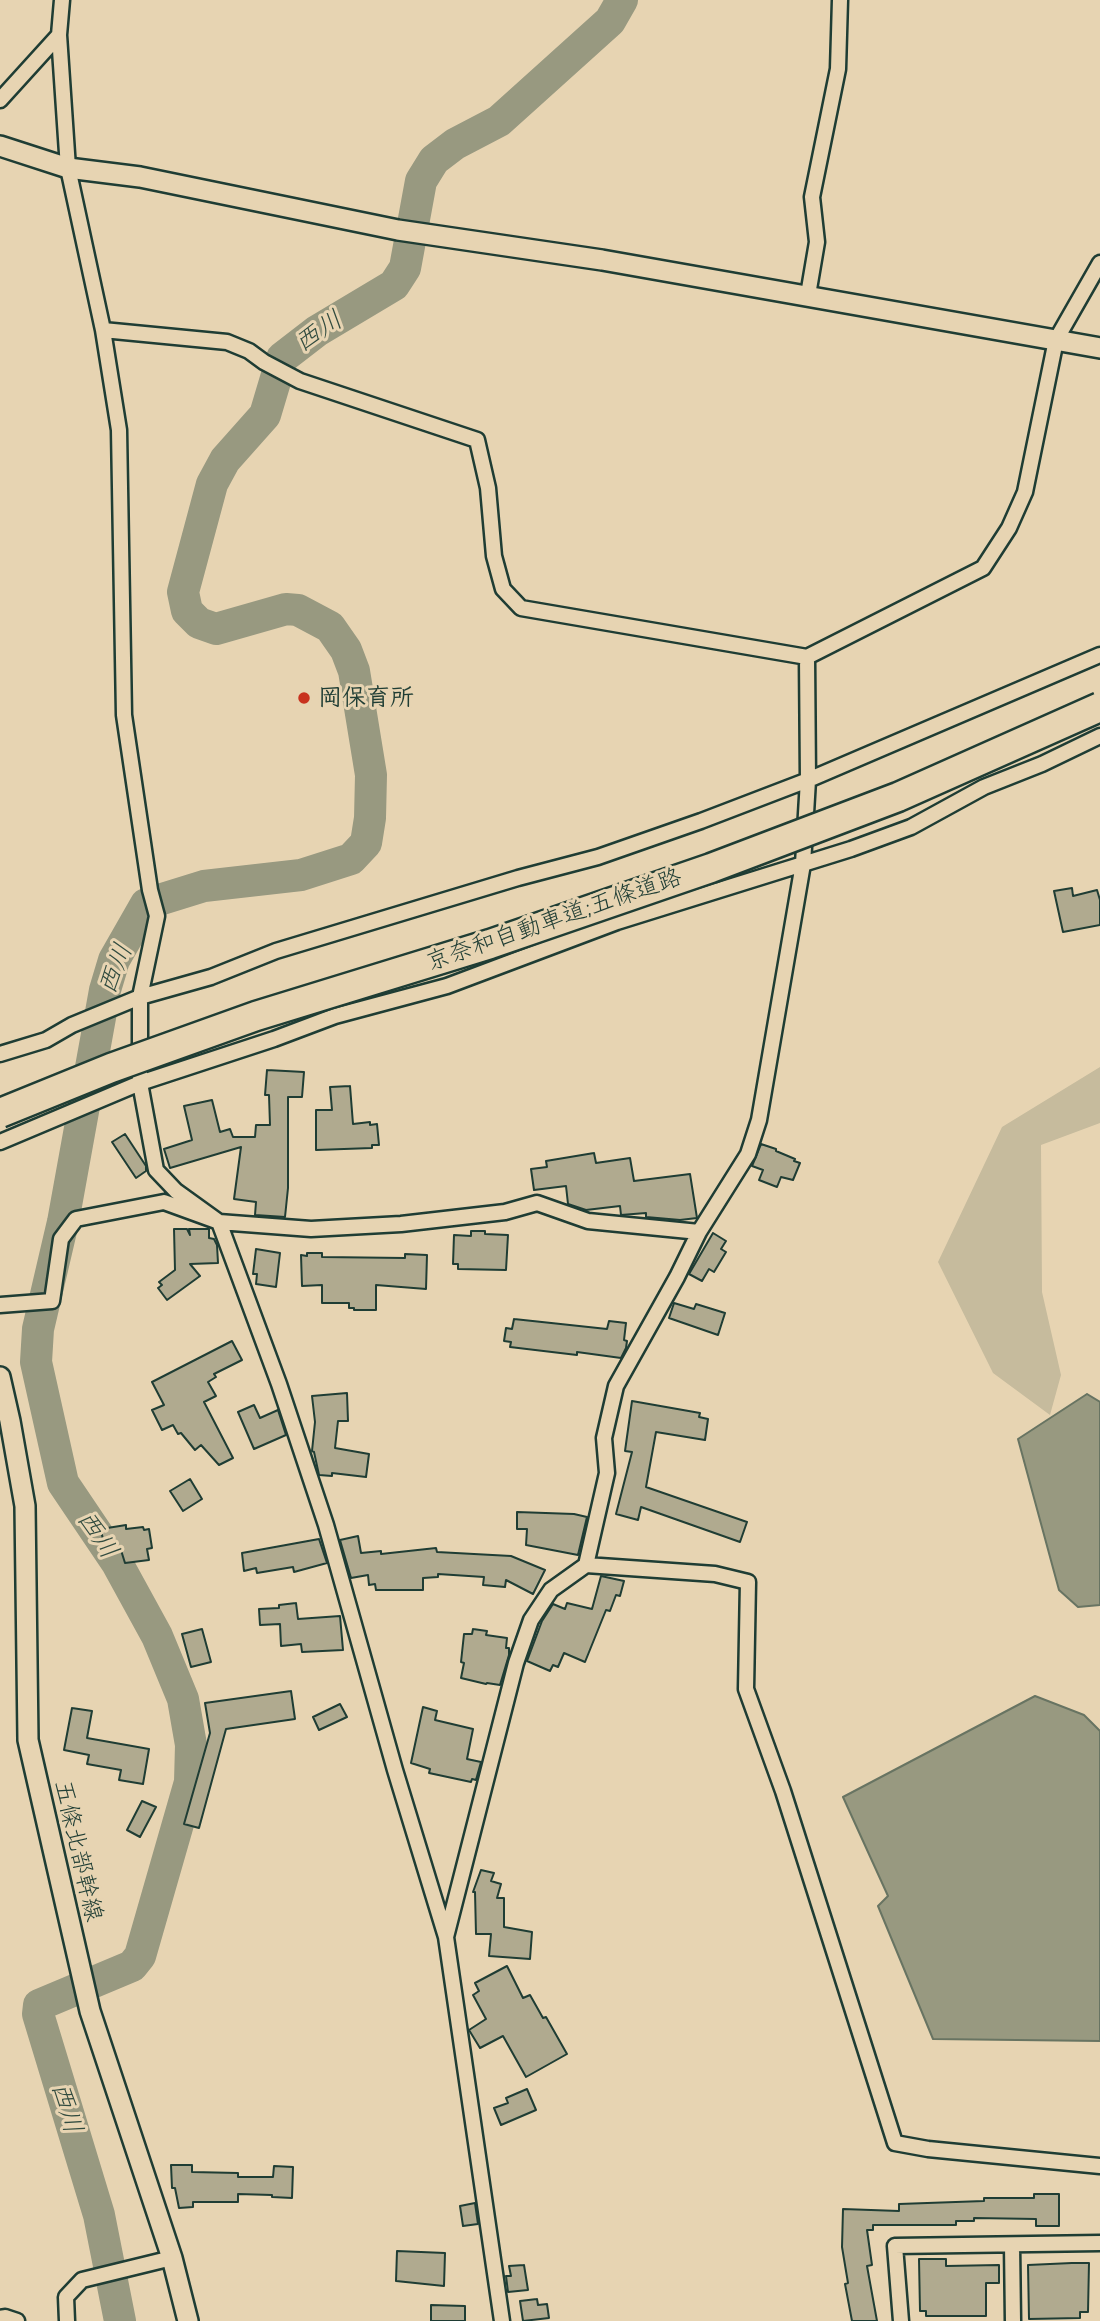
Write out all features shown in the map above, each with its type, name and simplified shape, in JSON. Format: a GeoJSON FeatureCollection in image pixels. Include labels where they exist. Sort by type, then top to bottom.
{"type":"FeatureCollection","features":[{"type":"Feature","properties":{"kind":"highway","name":"京奈和自動車道;五條道路"},"geometry":{"type":"LineString","coordinates":[[2,1131],[111,1068],[256,1016],[490,944],[711,867],[898,797],[1100,707]]}},
{"type":"Feature","properties":{"kind":"street"},"geometry":{"type":"LineString","coordinates":[[62,0],[59,34],[68,169],[103,330],[119,429],[124,715],[156,916],[140,997],[140,1083],[156,1170],[176,1191],[219,1222],[279,1384],[326,1525],[395,1770],[446,1937],[502,2321]]}},
{"type":"Feature","properties":{"kind":"street"},"geometry":{"type":"LineString","coordinates":[[808,295],[817,242],[811,197],[838,69],[840,0]]}},
{"type":"Feature","properties":{"kind":"street"},"geometry":{"type":"LineString","coordinates":[[0,100],[59,34]]}},
{"type":"Feature","properties":{"kind":"street"},"geometry":{"type":"LineString","coordinates":[[0,146],[68,169],[140,177],[398,230],[602,260],[1100,348]]}},
{"type":"Feature","properties":{"kind":"street"},"geometry":{"type":"LineString","coordinates":[[103,330],[228,342],[300,381],[477,440],[488,488],[494,556],[503,589],[521,608],[807,657],[983,568],[1009,528],[1025,492],[1056,340],[1100,262]]}},
{"type":"Feature","properties":{"kind":"street"},"geometry":{"type":"LineString","coordinates":[[0,1054],[46,1040],[72,1025],[140,997],[211,977],[276,951],[518,878],[598,857],[808,780],[1100,655]]}},
{"type":"Feature","properties":{"kind":"street"},"geometry":{"type":"LineString","coordinates":[[586,1565],[607,1473],[604,1438],[616,1386],[677,1277],[699,1231],[748,1154],[760,1120],[803,864],[808,780],[807,657]]}},
{"type":"Feature","properties":{"kind":"street"},"geometry":{"type":"LineString","coordinates":[[2,1131],[37,1128],[140,1083],[335,1016],[447,986],[617,922],[911,827],[984,787],[1099,738]]}},
{"type":"Feature","properties":{"kind":"street"},"geometry":{"type":"LineString","coordinates":[[0,1306],[52,1301],[61,1239],[76,1219],[164,1202],[219,1222],[311,1229],[401,1224],[505,1212],[537,1203],[588,1221],[699,1231]]}},
{"type":"Feature","properties":{"kind":"street","name":"五條北部幹線"},"geometry":{"type":"LineString","coordinates":[[0,1377],[24,1506],[29,1740],[90,2011],[172,2258],[188,2321]]}},
{"type":"Feature","properties":{"kind":"street"},"geometry":{"type":"LineString","coordinates":[[446,1937],[516,1663],[531,1620],[551,1590],[586,1565],[715,1574],[748,1581],[746,1689],[783,1791],[895,2143],[928,2149],[1100,2166]]}},
{"type":"Feature","properties":{"kind":"street"},"geometry":{"type":"LineString","coordinates":[[901,2321],[895,2246],[1100,2243]]}},
{"type":"Feature","properties":{"kind":"street"},"geometry":{"type":"LineString","coordinates":[[1012,2245],[1013,2321]]}},
{"type":"Feature","properties":{"kind":"street"},"geometry":{"type":"LineString","coordinates":[[67,2321],[66,2298],[82,2280],[172,2258]]}},
{"type":"Feature","properties":{"kind":"street"},"geometry":{"type":"LineString","coordinates":[[0,2318],[17,2321]]}},
{"type":"Feature","properties":{"kind":"shaded area"},"geometry":{"type":"Polygon","coordinates":[[[1100,1067],[1100,1123],[1041,1145],[1042,1292],[1061,1375],[1050,1415],[993,1373],[938,1262],[1002,1127],[1100,1067]]]}},
{"type":"Feature","properties":{"kind":"shaded area"},"geometry":{"type":"Polygon","coordinates":[[[1087,1394],[1100,1402],[1100,1605],[1078,1607],[1059,1590],[1018,1439],[1087,1394]]]}},
{"type":"Feature","properties":{"kind":"shaded area"},"geometry":{"type":"Polygon","coordinates":[[[1035,1696],[1084,1715],[1100,1731],[1100,2041],[933,2039],[878,1906],[888,1896],[843,1797],[1035,1696]]]}},
{"type":"Feature","properties":{"kind":"building"},"geometry":{"type":"Polygon","coordinates":[[[1072,888],[1073,896],[1097,890],[1100,900],[1100,925],[1063,932],[1054,891],[1072,888]]]}},
{"type":"Feature","properties":{"kind":"building"},"geometry":{"type":"Polygon","coordinates":[[[267,1070],[304,1072],[302,1097],[288,1097],[288,1188],[285,1217],[255,1215],[256,1202],[234,1199],[241,1147],[170,1168],[164,1149],[192,1140],[184,1106],[212,1100],[220,1132],[230,1129],[233,1137],[255,1137],[256,1125],[270,1125],[269,1095],[265,1095],[267,1070]]]}},
{"type":"Feature","properties":{"kind":"building"},"geometry":{"type":"Polygon","coordinates":[[[350,1086],[353,1124],[377,1124],[379,1145],[372,1145],[372,1148],[316,1150],[316,1110],[332,1110],[330,1087],[350,1086]]]}},
{"type":"Feature","properties":{"kind":"building"},"geometry":{"type":"Polygon","coordinates":[[[125,1134],[146,1166],[146,1171],[136,1178],[112,1142],[125,1134]]]}},
{"type":"Feature","properties":{"kind":"building"},"geometry":{"type":"Polygon","coordinates":[[[761,1144],[800,1163],[793,1180],[781,1177],[777,1187],[759,1180],[763,1170],[752,1166],[761,1144]]]}},
{"type":"Feature","properties":{"kind":"building"},"geometry":{"type":"Polygon","coordinates":[[[594,1153],[596,1163],[630,1158],[634,1181],[690,1174],[697,1218],[680,1220],[646,1217],[646,1213],[621,1215],[620,1206],[586,1210],[568,1204],[566,1186],[534,1190],[531,1169],[547,1167],[546,1161],[594,1153]]]}},
{"type":"Feature","properties":{"kind":"building"},"geometry":{"type":"Polygon","coordinates":[[[174,1229],[187,1229],[190,1235],[189,1229],[209,1229],[209,1238],[214,1239],[217,1245],[218,1263],[190,1264],[200,1276],[167,1300],[158,1288],[162,1285],[159,1282],[175,1270],[174,1229]]]}},
{"type":"Feature","properties":{"kind":"building"},"geometry":{"type":"Polygon","coordinates":[[[471,1231],[508,1235],[506,1270],[458,1269],[458,1264],[453,1264],[454,1235],[471,1236],[471,1231]]]}},
{"type":"Feature","properties":{"kind":"building"},"geometry":{"type":"Polygon","coordinates":[[[713,1233],[726,1241],[721,1249],[726,1252],[714,1272],[709,1269],[702,1281],[689,1274],[713,1233]]]}},
{"type":"Feature","properties":{"kind":"building"},"geometry":{"type":"Polygon","coordinates":[[[256,1249],[280,1253],[276,1287],[256,1284],[257,1274],[253,1274],[256,1249]]]}},
{"type":"Feature","properties":{"kind":"building"},"geometry":{"type":"Polygon","coordinates":[[[307,1253],[322,1253],[322,1257],[405,1258],[405,1254],[427,1255],[426,1289],[376,1285],[376,1310],[354,1310],[349,1308],[349,1303],[322,1303],[322,1285],[302,1286],[301,1255],[307,1256],[307,1253]]]}},
{"type":"Feature","properties":{"kind":"building"},"geometry":{"type":"Polygon","coordinates":[[[674,1303],[694,1309],[696,1304],[725,1313],[718,1335],[669,1318],[674,1303]]]}},
{"type":"Feature","properties":{"kind":"building"},"geometry":{"type":"Polygon","coordinates":[[[514,1319],[607,1329],[609,1321],[626,1323],[626,1348],[621,1358],[510,1347],[511,1342],[504,1341],[506,1328],[512,1329],[514,1319]]]}},
{"type":"Feature","properties":{"kind":"building"},"geometry":{"type":"Polygon","coordinates":[[[232,1341],[242,1360],[214,1374],[216,1377],[208,1382],[216,1396],[204,1402],[233,1458],[219,1465],[201,1445],[195,1450],[181,1433],[178,1434],[173,1425],[162,1430],[152,1410],[164,1405],[152,1382],[232,1341]]]}},
{"type":"Feature","properties":{"kind":"building"},"geometry":{"type":"Polygon","coordinates":[[[347,1393],[348,1421],[338,1421],[335,1448],[369,1454],[366,1477],[332,1473],[332,1476],[319,1475],[312,1451],[315,1422],[312,1396],[347,1393]]]}},
{"type":"Feature","properties":{"kind":"building"},"geometry":{"type":"Polygon","coordinates":[[[632,1401],[700,1413],[699,1417],[708,1419],[705,1440],[656,1432],[646,1487],[747,1522],[740,1542],[641,1507],[638,1520],[616,1514],[632,1452],[625,1451],[632,1401]]]}},
{"type":"Feature","properties":{"kind":"building"},"geometry":{"type":"Polygon","coordinates":[[[254,1405],[260,1418],[278,1410],[286,1435],[254,1449],[238,1412],[254,1405]]]}},
{"type":"Feature","properties":{"kind":"building"},"geometry":{"type":"Polygon","coordinates":[[[190,1479],[202,1499],[183,1511],[170,1491],[190,1479]]]}},
{"type":"Feature","properties":{"kind":"building"},"geometry":{"type":"Polygon","coordinates":[[[517,1512],[587,1517],[578,1555],[526,1545],[527,1529],[517,1529],[517,1512]]]}},
{"type":"Feature","properties":{"kind":"building"},"geometry":{"type":"Polygon","coordinates":[[[126,1525],[126,1529],[149,1529],[152,1548],[147,1549],[149,1560],[125,1563],[120,1547],[108,1549],[104,1546],[101,1529],[126,1525]]]}},
{"type":"Feature","properties":{"kind":"building"},"geometry":{"type":"Polygon","coordinates":[[[358,1536],[361,1553],[381,1551],[381,1554],[436,1548],[437,1552],[511,1556],[545,1570],[533,1594],[506,1580],[505,1587],[483,1585],[484,1577],[438,1574],[438,1577],[423,1578],[423,1590],[376,1590],[375,1584],[369,1585],[368,1575],[351,1578],[340,1540],[358,1536]]]}},
{"type":"Feature","properties":{"kind":"building"},"geometry":{"type":"Polygon","coordinates":[[[319,1539],[327,1563],[294,1572],[293,1567],[257,1573],[256,1568],[244,1571],[242,1553],[319,1539]]]}},
{"type":"Feature","properties":{"kind":"building"},"geometry":{"type":"Polygon","coordinates":[[[601,1576],[624,1581],[620,1596],[616,1595],[610,1611],[606,1610],[585,1662],[564,1653],[558,1667],[553,1665],[550,1671],[527,1661],[542,1621],[553,1604],[565,1609],[567,1603],[592,1609],[601,1576]]]}},
{"type":"Feature","properties":{"kind":"building"},"geometry":{"type":"Polygon","coordinates":[[[296,1603],[298,1619],[340,1616],[343,1650],[302,1652],[301,1644],[281,1646],[280,1624],[260,1625],[259,1609],[279,1608],[279,1605],[296,1603]]]}},
{"type":"Feature","properties":{"kind":"building"},"geometry":{"type":"Polygon","coordinates":[[[202,1629],[211,1662],[191,1667],[182,1634],[202,1629]]]}},
{"type":"Feature","properties":{"kind":"building"},"geometry":{"type":"Polygon","coordinates":[[[473,1629],[487,1631],[486,1635],[507,1638],[506,1648],[509,1648],[509,1655],[500,1685],[461,1678],[464,1634],[472,1634],[473,1629]]]}},
{"type":"Feature","properties":{"kind":"building"},"geometry":{"type":"Polygon","coordinates":[[[291,1691],[295,1719],[226,1729],[199,1828],[184,1824],[210,1733],[205,1703],[291,1691]]]}},
{"type":"Feature","properties":{"kind":"building"},"geometry":{"type":"Polygon","coordinates":[[[340,1704],[347,1717],[319,1730],[313,1717],[340,1704]]]}},
{"type":"Feature","properties":{"kind":"building"},"geometry":{"type":"Polygon","coordinates":[[[423,1707],[437,1711],[435,1720],[473,1729],[467,1759],[481,1762],[476,1780],[472,1779],[471,1782],[429,1773],[430,1769],[411,1763],[423,1707]]]}},
{"type":"Feature","properties":{"kind":"building"},"geometry":{"type":"Polygon","coordinates":[[[72,1708],[92,1711],[87,1738],[149,1749],[143,1784],[119,1780],[121,1770],[87,1764],[89,1755],[64,1750],[72,1708]]]}},
{"type":"Feature","properties":{"kind":"building"},"geometry":{"type":"Polygon","coordinates":[[[142,1801],[156,1807],[140,1837],[127,1830],[142,1801]]]}},
{"type":"Feature","properties":{"kind":"building"},"geometry":{"type":"Polygon","coordinates":[[[481,1870],[494,1873],[491,1881],[501,1884],[497,1898],[504,1898],[504,1927],[532,1932],[530,1959],[489,1956],[491,1934],[476,1934],[473,1892],[481,1870]]]}},
{"type":"Feature","properties":{"kind":"building"},"geometry":{"type":"Polygon","coordinates":[[[507,1966],[523,1998],[530,1995],[567,2054],[526,2077],[503,2036],[480,2048],[469,2030],[486,2019],[473,1995],[479,1991],[475,1983],[507,1966]]]}},
{"type":"Feature","properties":{"kind":"building"},"geometry":{"type":"Polygon","coordinates":[[[527,2089],[536,2110],[501,2125],[494,2108],[508,2103],[506,2098],[527,2089]]]}},
{"type":"Feature","properties":{"kind":"building"},"geometry":{"type":"Polygon","coordinates":[[[171,2165],[192,2165],[192,2172],[238,2173],[238,2177],[273,2177],[274,2166],[293,2167],[292,2198],[238,2194],[238,2202],[193,2202],[193,2207],[179,2208],[175,2188],[172,2188],[171,2165]]]}},
{"type":"Feature","properties":{"kind":"building"},"geometry":{"type":"Polygon","coordinates":[[[1034,2194],[1059,2194],[1059,2226],[1036,2226],[1036,2219],[974,2218],[974,2221],[956,2221],[956,2225],[873,2225],[873,2230],[867,2230],[872,2265],[867,2266],[877,2321],[852,2321],[842,2247],[843,2209],[899,2211],[899,2204],[984,2201],[984,2198],[1034,2198],[1034,2194]]]}},
{"type":"Feature","properties":{"kind":"building"},"geometry":{"type":"Polygon","coordinates":[[[475,2203],[478,2224],[463,2226],[460,2206],[475,2203]]]}},
{"type":"Feature","properties":{"kind":"building"},"geometry":{"type":"Polygon","coordinates":[[[397,2251],[445,2253],[444,2286],[396,2281],[397,2251]]]}},
{"type":"Feature","properties":{"kind":"building"},"geometry":{"type":"Polygon","coordinates":[[[919,2259],[946,2259],[946,2266],[999,2265],[999,2283],[986,2283],[986,2316],[926,2316],[926,2311],[920,2311],[919,2259]]]}},
{"type":"Feature","properties":{"kind":"building"},"geometry":{"type":"Polygon","coordinates":[[[1089,2263],[1088,2312],[1080,2312],[1080,2318],[1029,2319],[1028,2265],[1089,2263]]]}},
{"type":"Feature","properties":{"kind":"building"},"geometry":{"type":"Polygon","coordinates":[[[524,2265],[528,2290],[508,2292],[506,2276],[511,2276],[509,2266],[524,2265]]]}},
{"type":"Feature","properties":{"kind":"building"},"geometry":{"type":"Polygon","coordinates":[[[537,2299],[538,2305],[547,2304],[549,2318],[523,2321],[520,2301],[537,2299]]]}},
{"type":"Feature","properties":{"kind":"building"},"geometry":{"type":"Polygon","coordinates":[[[431,2305],[465,2306],[465,2321],[431,2321],[431,2305]]]}},
{"type":"Feature","properties":{"kind":"waterway","name":"西川"},"geometry":{"type":"LineString","coordinates":[[120,2321],[99,2215],[38,2014],[39,2005],[132,1966],[140,1956],[190,1782],[191,1745],[183,1699],[157,1636],[117,1563],[63,1483],[36,1362],[38,1329],[63,1222],[105,990],[114,960],[146,904],[204,886],[301,875],[351,859],[366,843],[370,818],[371,775],[354,671],[346,650],[330,627],[298,610],[286,609],[216,629],[199,623],[187,611],[183,592],[212,484],[225,460],[265,415],[282,358],[317,331],[394,285],[405,268],[421,181],[434,160],[455,144],[499,121],[610,21],[622,0]]}},
{"type":"Feature","properties":{"kind":"place","name":"岡保育所"},"geometry":{"type":"Point","coordinates":[304,698]}}]}
